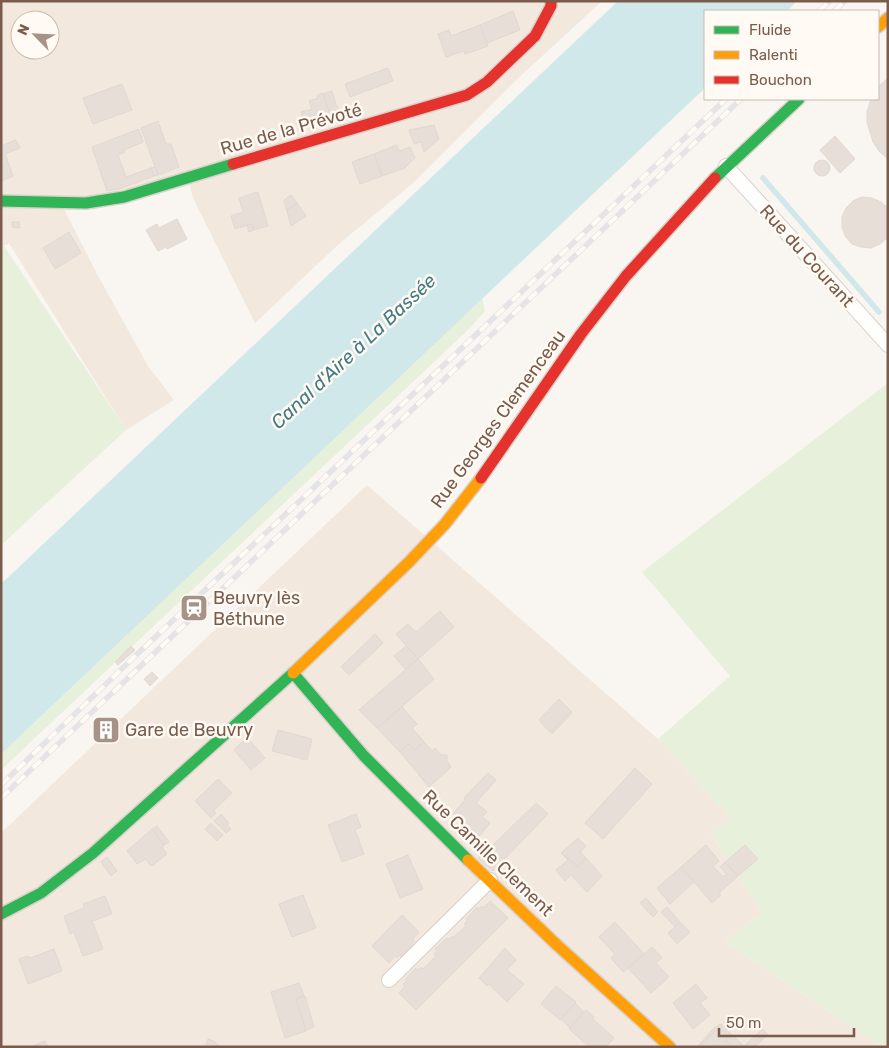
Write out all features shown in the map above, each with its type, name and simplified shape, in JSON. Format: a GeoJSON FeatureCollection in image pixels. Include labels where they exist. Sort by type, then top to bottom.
{"type":"FeatureCollection","features":[{"type":"Feature","properties":{"kind":"street","name":"Rue de la Prévoté"},"geometry":{"type":"LineString","coordinates":[[1,201],[86,203],[124,198],[467,96],[487,82],[534,36],[551,3]]}},
{"type":"Feature","properties":{"kind":"street","name":"Rue Georges Clemenceau"},"geometry":{"type":"LineString","coordinates":[[1,914],[41,893],[93,853],[293,673],[409,562],[445,524],[484,474],[581,334],[626,276],[726,166],[798,100]]}},
{"type":"Feature","properties":{"kind":"street","name":"Rue du Courant"},"geometry":{"type":"LineString","coordinates":[[726,166],[888,345]]}},
{"type":"Feature","properties":{"kind":"street","name":"Rue Camille Clement"},"geometry":{"type":"LineString","coordinates":[[293,673],[374,766],[568,956],[670,1047]]}},
{"type":"Feature","properties":{"kind":"street"},"geometry":{"type":"LineString","coordinates":[[389,980],[490,880]]}},
{"type":"Feature","properties":{"kind":"shaded area"},"geometry":{"type":"Polygon","coordinates":[[[1,1],[602,1],[512,84],[413,183],[340,243],[255,323],[193,198],[188,178],[61,203],[97,274],[148,366],[174,400],[126,430],[9,243],[1,248],[1,1]]]}},
{"type":"Feature","properties":{"kind":"shaded area"},"geometry":{"type":"Polygon","coordinates":[[[367,485],[658,739],[731,819],[711,835],[762,912],[725,942],[882,1047],[1,1047],[1,833],[367,485]]]}},
{"type":"Feature","properties":{"kind":"green space"},"geometry":{"type":"Polygon","coordinates":[[[4,246],[126,430],[1,545],[1,248],[4,246]]]}},
{"type":"Feature","properties":{"kind":"green space"},"geometry":{"type":"Polygon","coordinates":[[[482,298],[485,311],[470,328],[1,770],[1,754],[482,298]]]}},
{"type":"Feature","properties":{"kind":"green space"},"geometry":{"type":"Polygon","coordinates":[[[888,383],[888,1047],[882,1047],[725,942],[762,912],[711,835],[730,818],[658,739],[730,676],[642,572],[888,383]]]}},
{"type":"Feature","properties":{"kind":"water","name":"Canal d'Aire à La Bassée"},"geometry":{"type":"Polygon","coordinates":[[[618,1],[797,1],[788,10],[704,10],[704,89],[1,754],[1,584],[618,1]]]}},
{"type":"Feature","properties":{"kind":"building"},"geometry":{"type":"Polygon","coordinates":[[[513,11],[520,30],[487,43],[480,25],[513,11]]]}},
{"type":"Feature","properties":{"kind":"building"},"geometry":{"type":"Polygon","coordinates":[[[480,25],[488,46],[465,54],[464,51],[446,57],[438,34],[449,30],[451,36],[480,25]]]}},
{"type":"Feature","properties":{"kind":"building"},"geometry":{"type":"Polygon","coordinates":[[[388,68],[393,81],[350,97],[345,84],[388,68]]]}},
{"type":"Feature","properties":{"kind":"building"},"geometry":{"type":"Polygon","coordinates":[[[888,78],[888,159],[873,142],[867,122],[867,112],[871,100],[879,100],[879,86],[888,78]]]}},
{"type":"Feature","properties":{"kind":"building"},"geometry":{"type":"Polygon","coordinates":[[[122,84],[132,110],[93,124],[83,98],[122,84]]]}},
{"type":"Feature","properties":{"kind":"building"},"geometry":{"type":"Polygon","coordinates":[[[332,91],[338,111],[330,114],[323,94],[332,91]]]}},
{"type":"Feature","properties":{"kind":"building"},"geometry":{"type":"Polygon","coordinates":[[[323,93],[331,117],[305,126],[301,112],[312,109],[309,101],[318,98],[317,95],[323,93]]]}},
{"type":"Feature","properties":{"kind":"building"},"geometry":{"type":"Polygon","coordinates":[[[158,121],[166,144],[171,144],[179,167],[158,175],[141,128],[158,121]]]}},
{"type":"Feature","properties":{"kind":"building"},"geometry":{"type":"Polygon","coordinates":[[[434,125],[439,139],[424,152],[421,142],[414,144],[409,130],[434,125]]]}},
{"type":"Feature","properties":{"kind":"building"},"geometry":{"type":"Polygon","coordinates":[[[139,129],[143,142],[124,150],[125,152],[118,155],[126,177],[151,168],[154,176],[119,189],[107,191],[92,147],[139,129]]]}},
{"type":"Feature","properties":{"kind":"building"},"geometry":{"type":"Polygon","coordinates":[[[835,136],[855,159],[840,173],[820,150],[835,136]]]}},
{"type":"Feature","properties":{"kind":"building"},"geometry":{"type":"Polygon","coordinates":[[[16,140],[20,148],[5,154],[13,176],[1,181],[1,146],[16,140]]]}},
{"type":"Feature","properties":{"kind":"building"},"geometry":{"type":"Polygon","coordinates":[[[397,145],[399,151],[410,147],[415,158],[405,168],[382,176],[374,154],[397,145]]]}},
{"type":"Feature","properties":{"kind":"building"},"geometry":{"type":"Polygon","coordinates":[[[374,154],[382,176],[360,184],[352,162],[374,154]]]}},
{"type":"Feature","properties":{"kind":"building"},"geometry":{"type":"Polygon","coordinates":[[[819,160],[825,160],[830,165],[828,174],[819,176],[814,171],[814,165],[819,160]]]}},
{"type":"Feature","properties":{"kind":"building"},"geometry":{"type":"Polygon","coordinates":[[[156,167],[158,175],[154,176],[151,168],[156,167]]]}},
{"type":"Feature","properties":{"kind":"building"},"geometry":{"type":"Polygon","coordinates":[[[258,192],[268,226],[254,230],[252,224],[235,229],[231,216],[243,212],[239,198],[258,192]]]}},
{"type":"Feature","properties":{"kind":"building"},"geometry":{"type":"Polygon","coordinates":[[[291,195],[297,203],[287,211],[284,200],[291,195]]]}},
{"type":"Feature","properties":{"kind":"building"},"geometry":{"type":"Polygon","coordinates":[[[862,197],[872,198],[888,208],[888,237],[880,244],[871,248],[852,244],[845,236],[842,227],[842,217],[846,208],[853,201],[862,197]]]}},
{"type":"Feature","properties":{"kind":"building"},"geometry":{"type":"Polygon","coordinates":[[[297,203],[306,216],[291,226],[287,211],[297,203]]]}},
{"type":"Feature","properties":{"kind":"building"},"geometry":{"type":"Polygon","coordinates":[[[177,219],[187,239],[167,249],[166,247],[158,251],[146,230],[157,224],[159,228],[177,219]]]}},
{"type":"Feature","properties":{"kind":"building"},"geometry":{"type":"Polygon","coordinates":[[[12,222],[19,222],[20,228],[12,227],[12,222]]]}},
{"type":"Feature","properties":{"kind":"building"},"geometry":{"type":"Polygon","coordinates":[[[252,224],[254,230],[249,232],[247,225],[252,224]]]}},
{"type":"Feature","properties":{"kind":"building"},"geometry":{"type":"Polygon","coordinates":[[[69,232],[81,253],[55,269],[43,248],[69,232]]]}},
{"type":"Feature","properties":{"kind":"building"},"geometry":{"type":"Polygon","coordinates":[[[440,611],[454,627],[418,659],[396,634],[408,624],[416,632],[440,611]]]}},
{"type":"Feature","properties":{"kind":"building"},"geometry":{"type":"Polygon","coordinates":[[[375,634],[383,643],[349,675],[341,667],[375,634]]]}},
{"type":"Feature","properties":{"kind":"building"},"geometry":{"type":"Polygon","coordinates":[[[131,646],[135,650],[118,665],[115,662],[131,646]]]}},
{"type":"Feature","properties":{"kind":"building"},"geometry":{"type":"Polygon","coordinates":[[[406,646],[418,659],[406,670],[394,656],[406,646]]]}},
{"type":"Feature","properties":{"kind":"building"},"geometry":{"type":"Polygon","coordinates":[[[418,659],[434,679],[377,728],[359,710],[418,659]]]}},
{"type":"Feature","properties":{"kind":"building"},"geometry":{"type":"Polygon","coordinates":[[[152,672],[158,678],[150,686],[144,679],[152,672]]]}},
{"type":"Feature","properties":{"kind":"building"},"geometry":{"type":"Polygon","coordinates":[[[559,699],[571,711],[550,732],[539,720],[559,699]]]}},
{"type":"Feature","properties":{"kind":"building"},"geometry":{"type":"Polygon","coordinates":[[[402,707],[417,724],[412,728],[424,742],[415,750],[409,744],[400,752],[377,728],[402,707]]]}},
{"type":"Feature","properties":{"kind":"building"},"geometry":{"type":"Polygon","coordinates":[[[571,711],[572,713],[552,734],[550,732],[571,711]]]}},
{"type":"Feature","properties":{"kind":"building","name":"Gare de Beuvry"},"geometry":{"type":"Polygon","coordinates":[[[108,723],[114,729],[105,738],[99,731],[108,723]]]}},
{"type":"Feature","properties":{"kind":"building"},"geometry":{"type":"Polygon","coordinates":[[[278,730],[312,739],[307,760],[272,751],[278,730]]]}},
{"type":"Feature","properties":{"kind":"building"},"geometry":{"type":"Polygon","coordinates":[[[247,737],[265,758],[251,770],[234,750],[247,737]]]}},
{"type":"Feature","properties":{"kind":"building"},"geometry":{"type":"Polygon","coordinates":[[[424,742],[432,751],[435,748],[441,755],[447,755],[447,761],[451,767],[429,787],[400,752],[409,744],[415,750],[424,742]]]}},
{"type":"Feature","properties":{"kind":"building"},"geometry":{"type":"Polygon","coordinates":[[[635,768],[652,784],[603,839],[585,823],[635,768]]]}},
{"type":"Feature","properties":{"kind":"building"},"geometry":{"type":"Polygon","coordinates":[[[488,773],[496,780],[476,803],[487,812],[482,817],[490,823],[479,836],[469,830],[453,814],[465,800],[464,798],[488,773]]]}},
{"type":"Feature","properties":{"kind":"building"},"geometry":{"type":"Polygon","coordinates":[[[218,779],[232,793],[213,811],[216,813],[211,818],[195,801],[218,779]]]}},
{"type":"Feature","properties":{"kind":"building"},"geometry":{"type":"Polygon","coordinates":[[[536,803],[548,814],[493,871],[479,859],[479,853],[487,844],[491,847],[536,803]]]}},
{"type":"Feature","properties":{"kind":"building"},"geometry":{"type":"Polygon","coordinates":[[[221,814],[229,823],[227,825],[231,829],[226,833],[214,821],[221,814]]]}},
{"type":"Feature","properties":{"kind":"building"},"geometry":{"type":"Polygon","coordinates":[[[356,814],[361,827],[355,830],[364,854],[342,862],[328,825],[356,814]]]}},
{"type":"Feature","properties":{"kind":"building"},"geometry":{"type":"Polygon","coordinates":[[[211,823],[223,835],[217,841],[205,829],[211,823]]]}},
{"type":"Feature","properties":{"kind":"building"},"geometry":{"type":"Polygon","coordinates":[[[157,826],[169,842],[164,845],[152,829],[157,826]]]}},
{"type":"Feature","properties":{"kind":"building"},"geometry":{"type":"Polygon","coordinates":[[[152,829],[164,845],[162,847],[166,855],[153,865],[150,865],[146,859],[137,864],[127,851],[152,829]]]}},
{"type":"Feature","properties":{"kind":"building"},"geometry":{"type":"Polygon","coordinates":[[[578,838],[586,846],[580,852],[586,858],[578,867],[561,853],[578,838]]]}},
{"type":"Feature","properties":{"kind":"building"},"geometry":{"type":"Polygon","coordinates":[[[706,845],[719,861],[713,866],[723,877],[727,874],[720,867],[725,862],[738,876],[719,893],[721,895],[712,903],[681,867],[706,845]]]}},
{"type":"Feature","properties":{"kind":"building"},"geometry":{"type":"Polygon","coordinates":[[[745,845],[758,859],[738,876],[725,862],[745,845]]]}},
{"type":"Feature","properties":{"kind":"building"},"geometry":{"type":"Polygon","coordinates":[[[561,853],[578,867],[586,858],[602,876],[587,892],[571,875],[565,881],[556,870],[568,860],[561,853]]]}},
{"type":"Feature","properties":{"kind":"building"},"geometry":{"type":"Polygon","coordinates":[[[408,855],[423,889],[400,898],[386,864],[408,855]]]}},
{"type":"Feature","properties":{"kind":"building"},"geometry":{"type":"Polygon","coordinates":[[[107,857],[117,871],[111,876],[101,862],[107,857]]]}},
{"type":"Feature","properties":{"kind":"building"},"geometry":{"type":"Polygon","coordinates":[[[681,867],[694,882],[670,904],[657,888],[681,867]]]}},
{"type":"Feature","properties":{"kind":"building"},"geometry":{"type":"Polygon","coordinates":[[[303,895],[316,928],[292,937],[279,904],[303,895]]]}},
{"type":"Feature","properties":{"kind":"building"},"geometry":{"type":"Polygon","coordinates":[[[105,896],[112,914],[92,921],[103,949],[83,956],[74,932],[70,934],[64,916],[84,908],[83,904],[105,896]]]}},
{"type":"Feature","properties":{"kind":"building"},"geometry":{"type":"Polygon","coordinates":[[[646,898],[658,912],[653,917],[640,903],[646,898]]]}},
{"type":"Feature","properties":{"kind":"building"},"geometry":{"type":"Polygon","coordinates":[[[490,901],[508,918],[416,1010],[399,993],[405,986],[403,984],[406,982],[405,980],[416,968],[418,970],[421,967],[423,969],[436,956],[434,954],[437,951],[435,949],[447,938],[449,939],[452,936],[453,938],[466,926],[464,924],[467,921],[466,919],[477,907],[479,909],[482,906],[484,908],[490,901]]]}},
{"type":"Feature","properties":{"kind":"building"},"geometry":{"type":"Polygon","coordinates":[[[667,907],[680,922],[675,927],[661,912],[667,907]]]}},
{"type":"Feature","properties":{"kind":"building"},"geometry":{"type":"Polygon","coordinates":[[[402,915],[419,932],[413,939],[415,941],[413,945],[402,957],[400,955],[397,958],[395,956],[389,963],[372,946],[402,915]]]}},
{"type":"Feature","properties":{"kind":"building"},"geometry":{"type":"Polygon","coordinates":[[[615,922],[644,954],[623,972],[611,958],[615,954],[599,937],[615,922]]]}},
{"type":"Feature","properties":{"kind":"building"},"geometry":{"type":"Polygon","coordinates":[[[680,922],[690,932],[677,944],[668,933],[680,922]]]}},
{"type":"Feature","properties":{"kind":"building"},"geometry":{"type":"Polygon","coordinates":[[[652,947],[662,958],[656,963],[669,977],[651,993],[628,968],[652,947]]]}},
{"type":"Feature","properties":{"kind":"building"},"geometry":{"type":"Polygon","coordinates":[[[505,948],[516,960],[507,970],[524,984],[507,1002],[489,984],[487,986],[479,978],[505,948]]]}},
{"type":"Feature","properties":{"kind":"building"},"geometry":{"type":"Polygon","coordinates":[[[54,949],[62,971],[28,984],[19,959],[28,956],[30,958],[54,949]]]}},
{"type":"Feature","properties":{"kind":"building"},"geometry":{"type":"Polygon","coordinates":[[[299,983],[304,996],[296,999],[306,1031],[285,1038],[271,992],[299,983]]]}},
{"type":"Feature","properties":{"kind":"building"},"geometry":{"type":"Polygon","coordinates":[[[696,984],[707,998],[700,1003],[710,1015],[693,1029],[673,1003],[696,984]]]}},
{"type":"Feature","properties":{"kind":"building"},"geometry":{"type":"Polygon","coordinates":[[[556,986],[576,1002],[560,1020],[541,1004],[556,986]]]}},
{"type":"Feature","properties":{"kind":"building"},"geometry":{"type":"Polygon","coordinates":[[[305,996],[314,1027],[306,1030],[296,999],[305,996]]]}},
{"type":"Feature","properties":{"kind":"building"},"geometry":{"type":"Polygon","coordinates":[[[575,1003],[584,1012],[570,1028],[561,1019],[575,1003]]]}},
{"type":"Feature","properties":{"kind":"building"},"geometry":{"type":"Polygon","coordinates":[[[586,1010],[614,1038],[606,1047],[589,1047],[569,1029],[586,1010]]]}},
{"type":"Feature","properties":{"kind":"building"},"geometry":{"type":"Polygon","coordinates":[[[720,1024],[722,1025],[698,1046],[713,1029],[720,1024]]]}},
{"type":"Feature","properties":{"kind":"building"},"geometry":{"type":"Polygon","coordinates":[[[722,1025],[731,1034],[725,1040],[732,1047],[698,1047],[722,1025]]]}},
{"type":"Feature","properties":{"kind":"building"},"geometry":{"type":"Polygon","coordinates":[[[763,1029],[768,1035],[762,1040],[756,1035],[763,1029]]]}},
{"type":"Feature","properties":{"kind":"building"},"geometry":{"type":"Polygon","coordinates":[[[731,1034],[744,1046],[732,1047],[725,1040],[731,1034]]]}},
{"type":"Feature","properties":{"kind":"building"},"geometry":{"type":"Polygon","coordinates":[[[756,1035],[762,1040],[756,1046],[743,1047],[756,1035]]]}},
{"type":"Feature","properties":{"kind":"building"},"geometry":{"type":"Polygon","coordinates":[[[208,1039],[216,1042],[216,1044],[223,1047],[205,1047],[208,1039]]]}},
{"type":"Feature","properties":{"kind":"building"},"geometry":{"type":"Polygon","coordinates":[[[45,1041],[48,1047],[30,1047],[45,1041]]]}},
{"type":"Feature","properties":{"kind":"waterway"},"geometry":{"type":"LineString","coordinates":[[763,178],[879,312]]}},
{"type":"Feature","properties":{"kind":"railway"},"geometry":{"type":"LineString","coordinates":[[820,10],[830,1]]}},
{"type":"Feature","properties":{"kind":"railway"},"geometry":{"type":"LineString","coordinates":[[835,10],[845,1]]}},
{"type":"Feature","properties":{"kind":"railway"},"geometry":{"type":"LineString","coordinates":[[1,785],[725,100]]}},
{"type":"Feature","properties":{"kind":"railway"},"geometry":{"type":"LineString","coordinates":[[1,798],[740,100]]}},
{"type":"Feature","properties":{"kind":"traffic: fast"},"geometry":{"type":"LineString","coordinates":[[715,178],[798,100]]}},
{"type":"Feature","properties":{"kind":"traffic: fast"},"geometry":{"type":"LineString","coordinates":[[1,201],[86,203],[124,197],[233,164]]}},
{"type":"Feature","properties":{"kind":"traffic: fast"},"geometry":{"type":"LineString","coordinates":[[293,673],[364,756],[468,860]]}},
{"type":"Feature","properties":{"kind":"traffic: fast"},"geometry":{"type":"LineString","coordinates":[[1,914],[41,893],[93,853],[293,673]]}},
{"type":"Feature","properties":{"kind":"traffic: slow"},"geometry":{"type":"LineString","coordinates":[[879,26],[888,18]]}},
{"type":"Feature","properties":{"kind":"traffic: slow"},"geometry":{"type":"LineString","coordinates":[[293,673],[409,562],[445,524],[481,478]]}},
{"type":"Feature","properties":{"kind":"traffic: slow"},"geometry":{"type":"LineString","coordinates":[[468,860],[557,945],[670,1047]]}},
{"type":"Feature","properties":{"kind":"traffic: jam"},"geometry":{"type":"LineString","coordinates":[[233,164],[467,95],[487,82],[535,36],[551,6],[551,1]]}},
{"type":"Feature","properties":{"kind":"traffic: jam"},"geometry":{"type":"LineString","coordinates":[[481,478],[581,334],[626,276],[715,178]]}},
{"type":"Feature","properties":{"kind":"place","name":"Beuvry lès Béthune"},"geometry":{"type":"Point","coordinates":[194,608]}},
{"type":"Feature","properties":{"kind":"place","name":"Gare de Beuvry"},"geometry":{"type":"Point","coordinates":[106,730]}}]}
